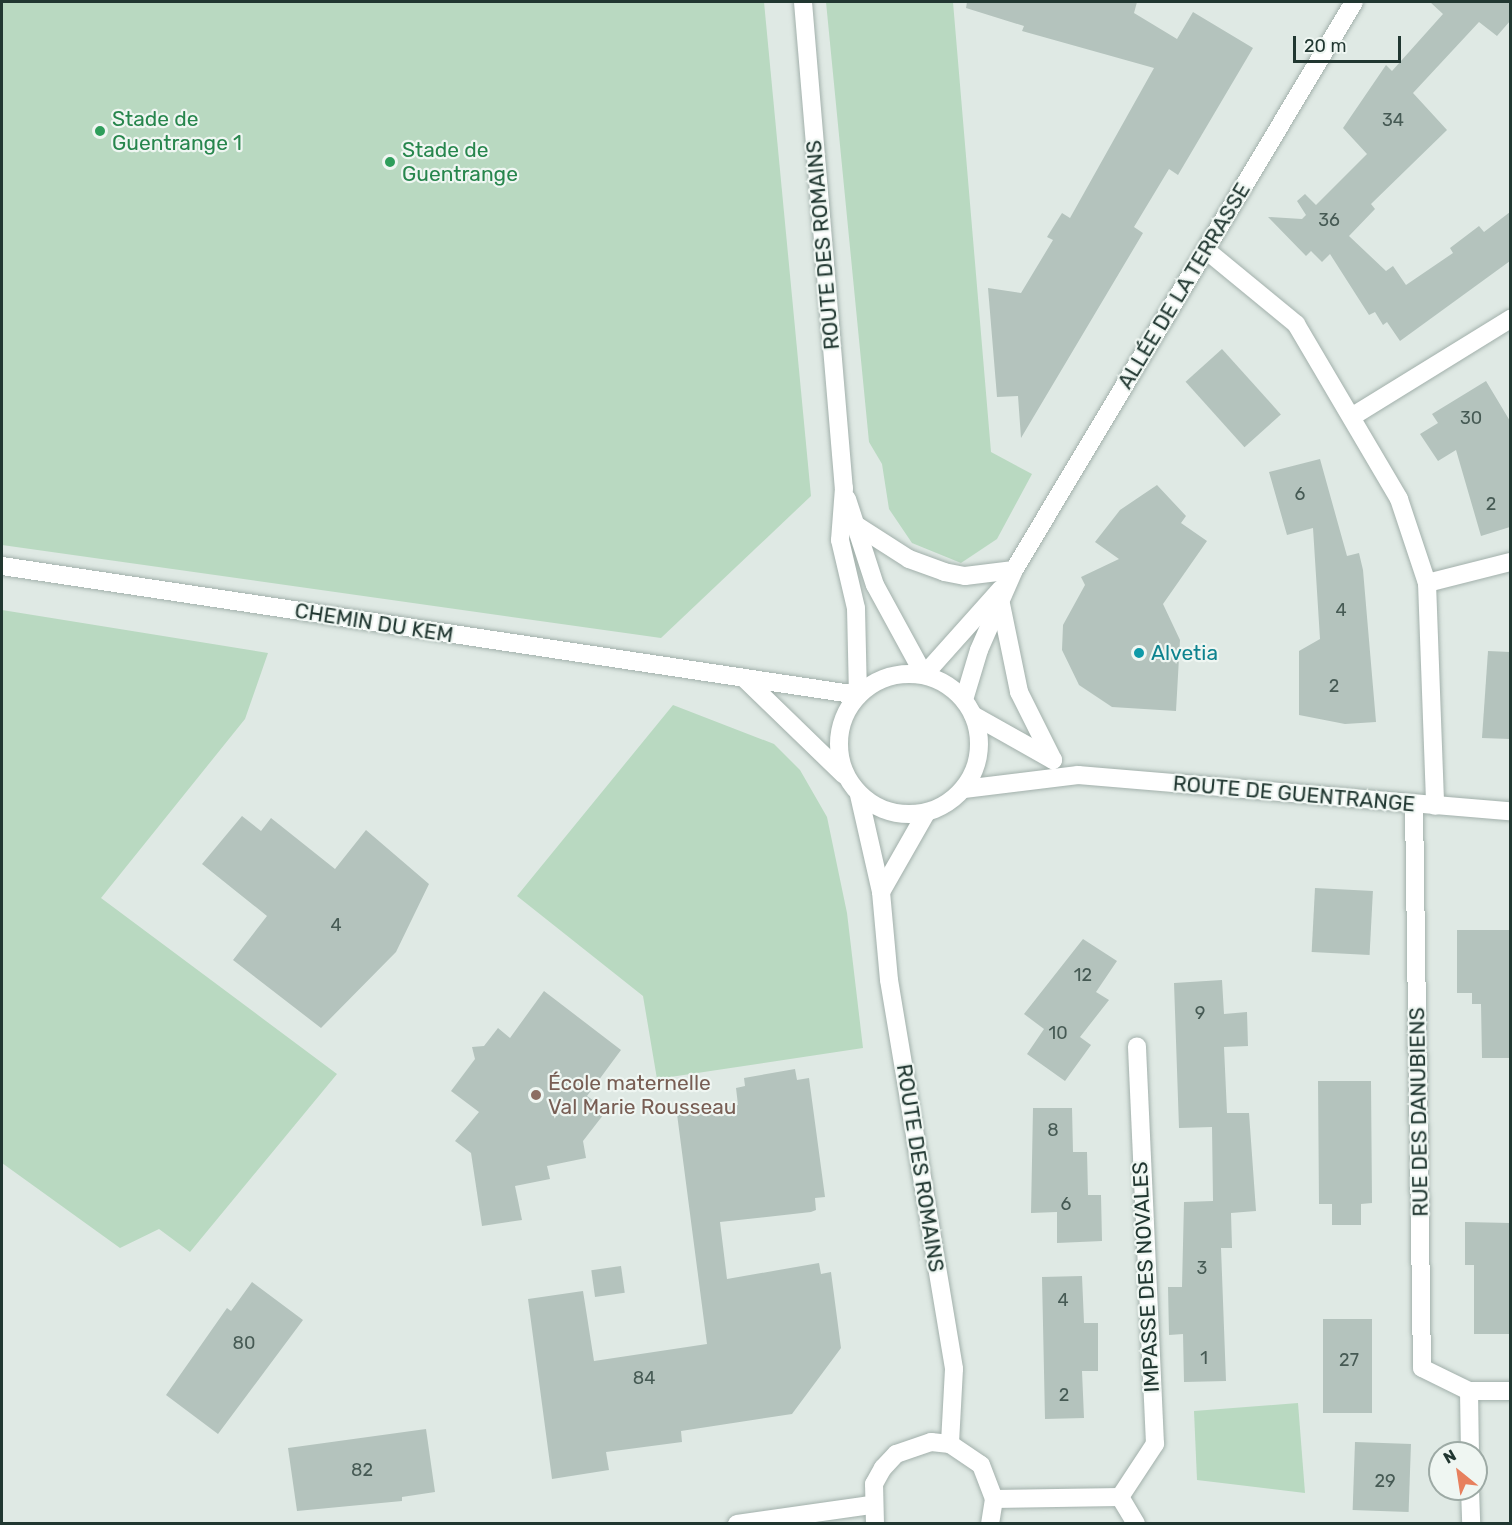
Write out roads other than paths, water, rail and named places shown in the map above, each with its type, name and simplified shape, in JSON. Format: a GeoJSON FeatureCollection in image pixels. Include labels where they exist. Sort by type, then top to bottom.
{"type":"FeatureCollection","features":[{"type":"Feature","properties":{"kind":"street","name":"ROUTE DES ROMAINS"},"geometry":{"type":"LineString","coordinates":[[803,2],[844,488],[840,540],[856,608],[858,695],[848,709],[838,742],[846,776],[859,795],[878,808],[926,813]]}},
{"type":"Feature","properties":{"kind":"street","name":"ALLÉE DE LA TERRASSE"},"geometry":{"type":"LineString","coordinates":[[969,707],[1011,576],[1354,2]]}},
{"type":"Feature","properties":{"kind":"street"},"geometry":{"type":"LineString","coordinates":[[1206,250],[1296,324],[1353,416],[1399,499],[1427,583],[1435,806]]}},
{"type":"Feature","properties":{"kind":"street"},"geometry":{"type":"LineString","coordinates":[[1353,416],[1510,319]]}},
{"type":"Feature","properties":{"kind":"street","name":"ROUTE DES ROMAINS"},"geometry":{"type":"LineString","coordinates":[[844,488],[875,585],[924,675],[969,707]]}},
{"type":"Feature","properties":{"kind":"street"},"geometry":{"type":"LineString","coordinates":[[855,524],[909,559],[944,572],[965,576],[1011,576]]}},
{"type":"Feature","properties":{"kind":"street"},"geometry":{"type":"LineString","coordinates":[[1427,583],[1510,562]]}},
{"type":"Feature","properties":{"kind":"street","name":"CHEMIN DU KEM"},"geometry":{"type":"LineString","coordinates":[[2,566],[858,695]]}},
{"type":"Feature","properties":{"kind":"street","name":"ALLÉE DE LA TERRASSE"},"geometry":{"type":"LineString","coordinates":[[924,675],[1011,576]]}},
{"type":"Feature","properties":{"kind":"street"},"geometry":{"type":"LineString","coordinates":[[1001,602],[1019,692],[1053,760]]}},
{"type":"Feature","properties":{"kind":"street"},"geometry":{"type":"LineString","coordinates":[[858,695],[892,675],[924,675]]}},
{"type":"Feature","properties":{"kind":"street"},"geometry":{"type":"LineString","coordinates":[[747,680],[846,776]]}},
{"type":"Feature","properties":{"kind":"street"},"geometry":{"type":"LineString","coordinates":[[881,892],[926,813],[964,789],[979,754],[969,707]]}},
{"type":"Feature","properties":{"kind":"street","name":"ROUTE DE GUENTRANGE"},"geometry":{"type":"LineString","coordinates":[[969,707],[1078,775]]}},
{"type":"Feature","properties":{"kind":"street","name":"ROUTE DE GUENTRANGE"},"geometry":{"type":"LineString","coordinates":[[964,789],[1078,775],[1510,811]]}},
{"type":"Feature","properties":{"kind":"street","name":"ROUTE DES ROMAINS"},"geometry":{"type":"LineString","coordinates":[[859,795],[881,892],[889,980],[954,1370],[950,1444]]}},
{"type":"Feature","properties":{"kind":"street","name":"RUE DES DANUBIENS"},"geometry":{"type":"LineString","coordinates":[[1414,804],[1422,1368],[1469,1391],[1510,1391]]}},
{"type":"Feature","properties":{"kind":"street","name":"IMPASSE DES NOVALES"},"geometry":{"type":"LineString","coordinates":[[1120,1497],[1155,1444],[1137,1046]]}},
{"type":"Feature","properties":{"kind":"street"},"geometry":{"type":"LineString","coordinates":[[1469,1391],[1470,1441]]}},
{"type":"Feature","properties":{"kind":"street"},"geometry":{"type":"LineString","coordinates":[[875,1524],[871,1505],[874,1484],[896,1454],[931,1442],[950,1444],[981,1465],[994,1499],[990,1524]]}},
{"type":"Feature","properties":{"kind":"street"},"geometry":{"type":"LineString","coordinates":[[994,1499],[1120,1497],[1136,1524]]}},
{"type":"Feature","properties":{"kind":"street"},"geometry":{"type":"LineString","coordinates":[[1470,1501],[1471,1524]]}},
{"type":"Feature","properties":{"kind":"street"},"geometry":{"type":"LineString","coordinates":[[737,1524],[871,1505]]}},
{"type":"Feature","properties":{"kind":"place","name":"Stade de Guentrange 1"},"geometry":{"type":"Point","coordinates":[100,131]}},
{"type":"Feature","properties":{"kind":"place","name":"Stade de Guentrange"},"geometry":{"type":"Point","coordinates":[390,162]}},
{"type":"Feature","properties":{"kind":"place","name":"Alvetia"},"geometry":{"type":"Point","coordinates":[1139,653]}},
{"type":"Feature","properties":{"kind":"place","name":"École maternelle Val Marie Rousseau"},"geometry":{"type":"Point","coordinates":[536,1095]}}]}
